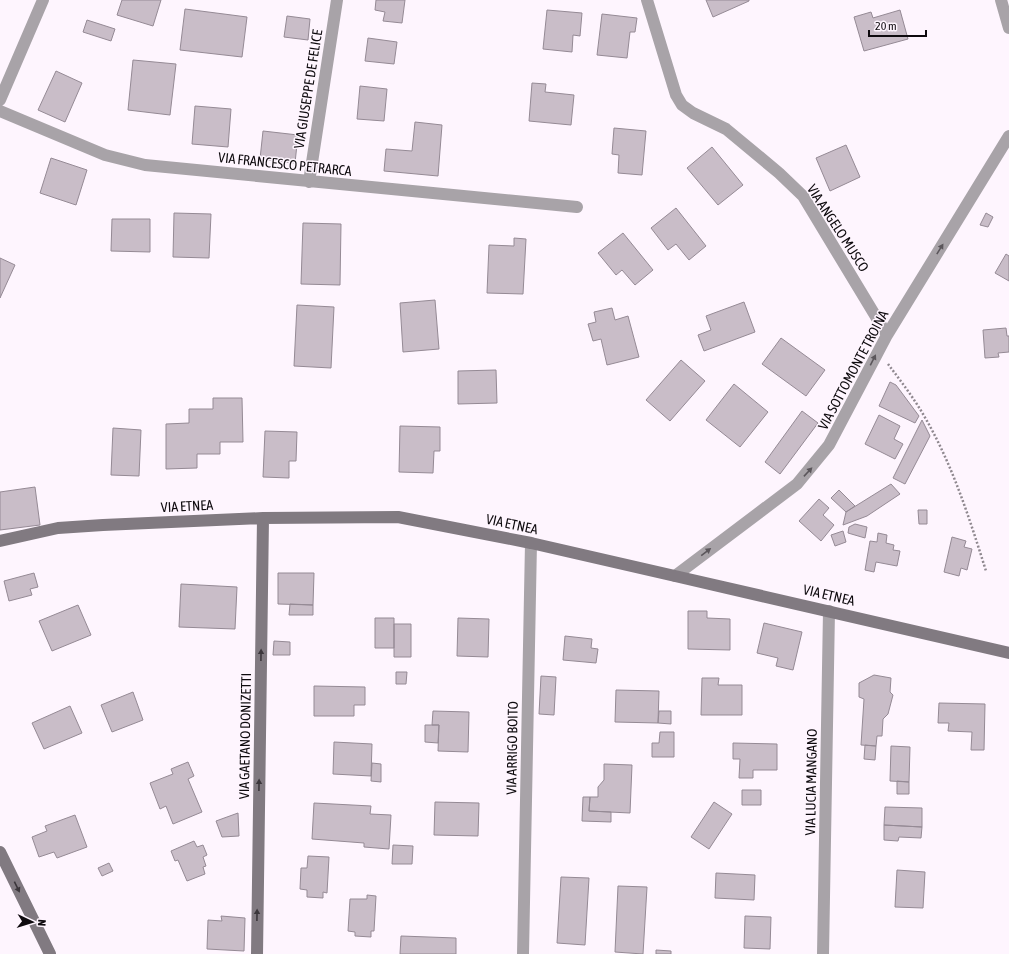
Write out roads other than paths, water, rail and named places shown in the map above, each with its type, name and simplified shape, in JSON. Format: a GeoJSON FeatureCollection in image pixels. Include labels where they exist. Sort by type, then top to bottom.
{"type":"FeatureCollection","features":[{"type":"Feature","properties":{"kind":"main road","name":"VIA ETNEA"},"geometry":{"type":"LineString","coordinates":[[0,541],[58,528],[263,518],[398,517],[531,543],[1009,653]]}},
{"type":"Feature","properties":{"kind":"main road","name":"VIA GAETANO DONIZETTI"},"geometry":{"type":"LineString","coordinates":[[257,954],[263,518]]}},
{"type":"Feature","properties":{"kind":"main road"},"geometry":{"type":"LineString","coordinates":[[0,852],[50,954]]}},
{"type":"Feature","properties":{"kind":"street"},"geometry":{"type":"LineString","coordinates":[[0,100],[43,0]]}},
{"type":"Feature","properties":{"kind":"street","name":"VIA GIUSEPPE DE FELICE"},"geometry":{"type":"LineString","coordinates":[[309,182],[337,0]]}},
{"type":"Feature","properties":{"kind":"street","name":"VIA ANGELO MUSCO"},"geometry":{"type":"LineString","coordinates":[[647,0],[676,95],[682,105],[693,113],[726,129],[779,173],[803,196],[887,335]]}},
{"type":"Feature","properties":{"kind":"street"},"geometry":{"type":"LineString","coordinates":[[1001,0],[1009,28]]}},
{"type":"Feature","properties":{"kind":"street","name":"VIA FRANCESCO PETRARCA"},"geometry":{"type":"LineString","coordinates":[[0,111],[105,155],[145,165],[577,207]]}},
{"type":"Feature","properties":{"kind":"street","name":"VIA SOTTOMONTE TROINA"},"geometry":{"type":"LineString","coordinates":[[675,576],[797,484],[813,467],[829,445],[887,335],[1009,136]]}},
{"type":"Feature","properties":{"kind":"street","name":"VIA ARRIGO BOITO"},"geometry":{"type":"LineString","coordinates":[[523,954],[531,543]]}},
{"type":"Feature","properties":{"kind":"street","name":"VIA LUCIA MANGANO"},"geometry":{"type":"LineString","coordinates":[[823,954],[829,611]]}}]}
